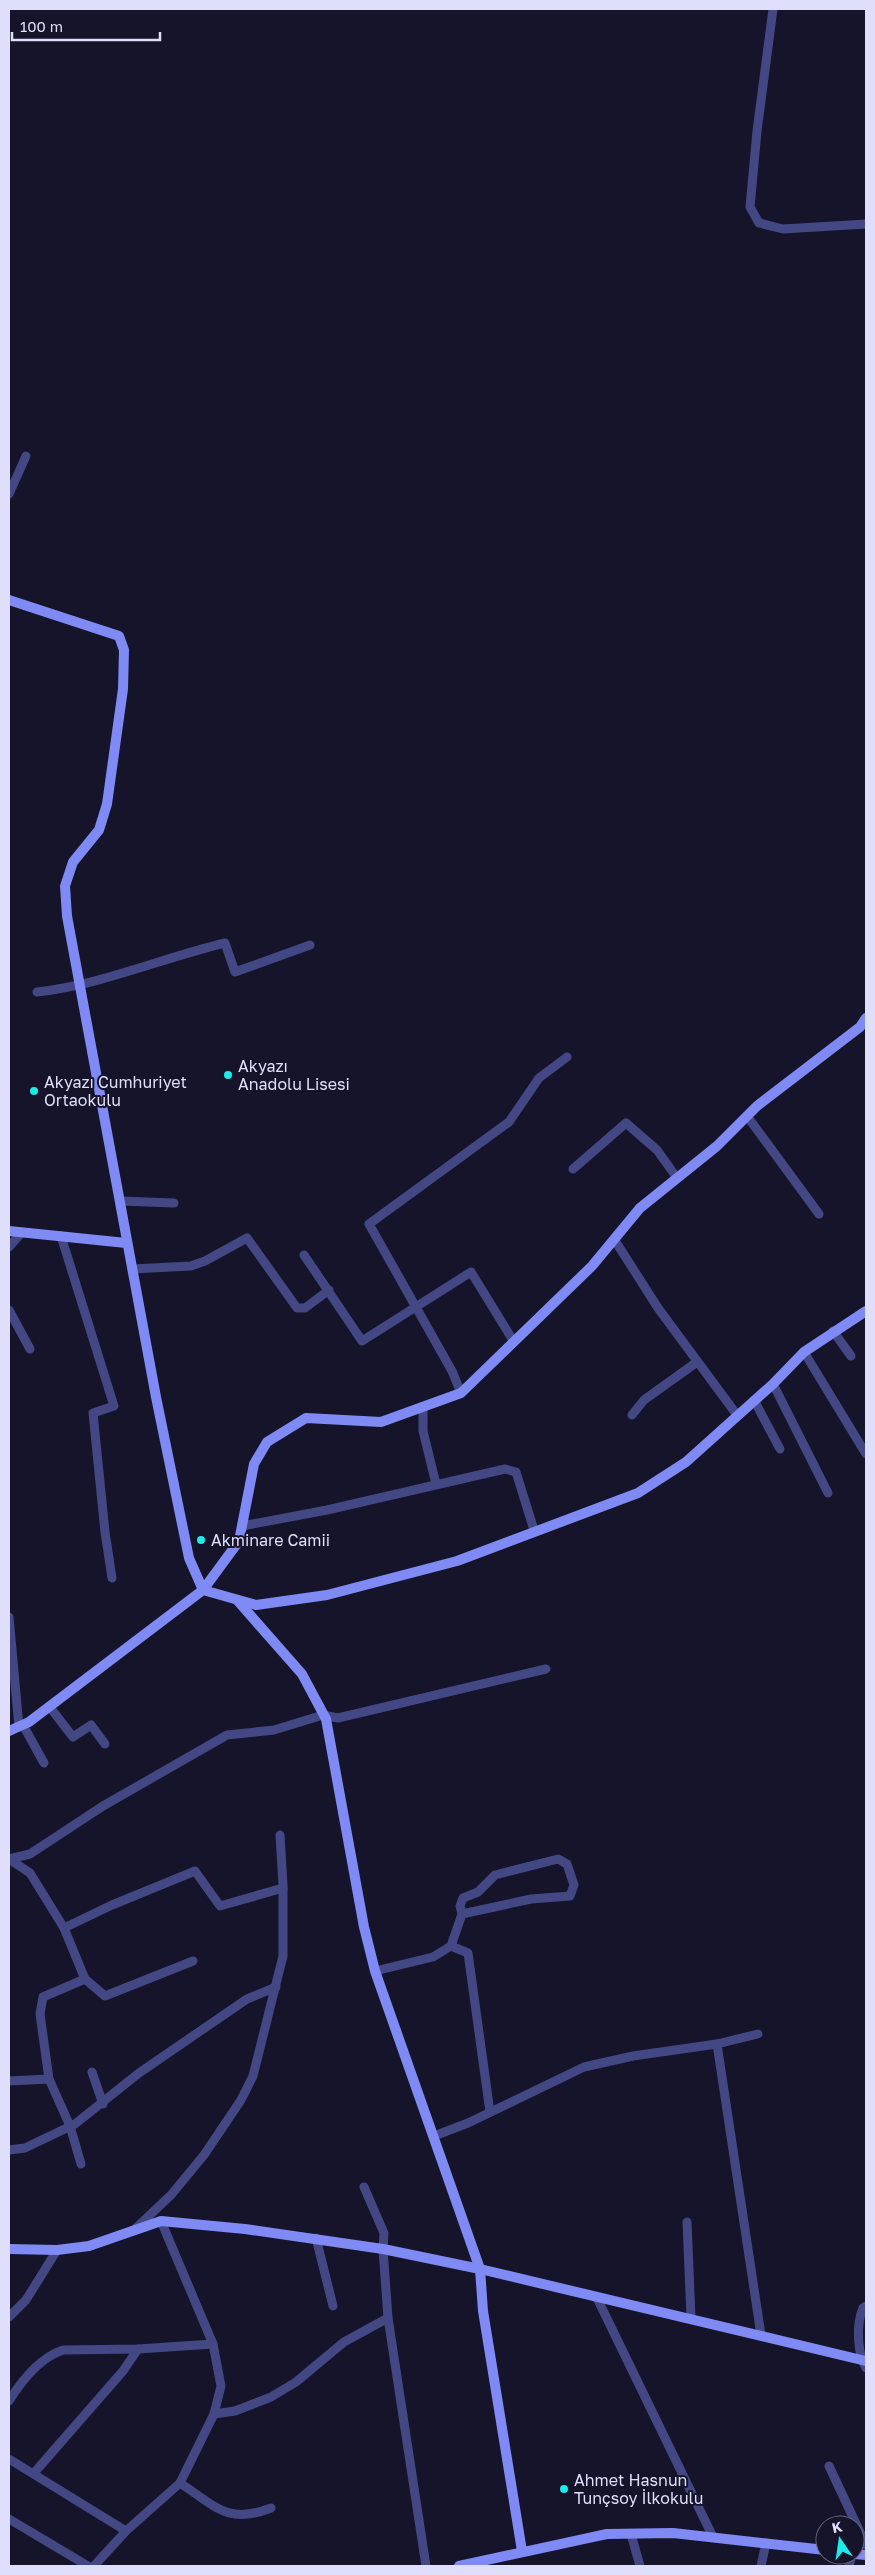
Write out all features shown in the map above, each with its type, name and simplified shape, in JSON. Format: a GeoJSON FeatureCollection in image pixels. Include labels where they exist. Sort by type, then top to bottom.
{"type":"FeatureCollection","features":[{"type":"Feature","properties":{"kind":"street"},"geometry":{"type":"LineString","coordinates":[[773,9],[757,131],[750,207],[759,223],[783,229],[866,224]]}},
{"type":"Feature","properties":{"kind":"street"},"geometry":{"type":"LineString","coordinates":[[9,494],[26,456]]}},
{"type":"Feature","properties":{"kind":"street"},"geometry":{"type":"LineString","coordinates":[[9,600],[119,636],[124,650],[123,689],[107,804],[100,830],[73,862],[65,886],[67,916],[78,986],[120,1201],[126,1243],[189,1558],[204,1590],[256,1605],[327,1595],[457,1561],[534,1530],[638,1493],[686,1462],[773,1384],[804,1352],[833,1331],[866,1311]]}},
{"type":"Feature","properties":{"kind":"street"},"geometry":{"type":"LineString","coordinates":[[37,992],[78,986],[178,954],[225,943],[235,972],[310,944]]}},
{"type":"Feature","properties":{"kind":"street"},"geometry":{"type":"LineString","coordinates":[[9,1731],[21,1726],[50,1706],[204,1590],[239,1541],[254,1464],[267,1442],[306,1418],[381,1422],[461,1393],[592,1266],[640,1208],[716,1146],[747,1116],[860,1027],[866,1018]]}},
{"type":"Feature","properties":{"kind":"street"},"geometry":{"type":"LineString","coordinates":[[461,1393],[452,1371],[369,1224],[508,1122],[538,1078],[567,1057]]}},
{"type":"Feature","properties":{"kind":"street"},"geometry":{"type":"LineString","coordinates":[[747,1116],[819,1214]]}},
{"type":"Feature","properties":{"kind":"street"},"geometry":{"type":"LineString","coordinates":[[573,1169],[626,1123],[657,1150],[676,1178]]}},
{"type":"Feature","properties":{"kind":"street"},"geometry":{"type":"LineString","coordinates":[[120,1201],[174,1203]]}},
{"type":"Feature","properties":{"kind":"street"},"geometry":{"type":"LineString","coordinates":[[9,1231],[126,1243]]}},
{"type":"Feature","properties":{"kind":"street"},"geometry":{"type":"LineString","coordinates":[[9,1247],[22,1232]]}},
{"type":"Feature","properties":{"kind":"street"},"geometry":{"type":"LineString","coordinates":[[60,1236],[114,1406],[93,1414],[105,1532],[112,1578]]}},
{"type":"Feature","properties":{"kind":"street"},"geometry":{"type":"LineString","coordinates":[[132,1269],[191,1266],[205,1261],[247,1238],[297,1308],[305,1308],[328,1290]]}},
{"type":"Feature","properties":{"kind":"street"},"geometry":{"type":"LineString","coordinates":[[614,1239],[658,1308],[738,1415]]}},
{"type":"Feature","properties":{"kind":"street"},"geometry":{"type":"LineString","coordinates":[[304,1255],[362,1342],[471,1272],[514,1342]]}},
{"type":"Feature","properties":{"kind":"street"},"geometry":{"type":"LineString","coordinates":[[9,1310],[30,1349]]}},
{"type":"Feature","properties":{"kind":"street"},"geometry":{"type":"LineString","coordinates":[[833,1331],[851,1356]]}},
{"type":"Feature","properties":{"kind":"street"},"geometry":{"type":"LineString","coordinates":[[804,1352],[866,1454]]}},
{"type":"Feature","properties":{"kind":"street"},"geometry":{"type":"LineString","coordinates":[[632,1415],[644,1400],[697,1362]]}},
{"type":"Feature","properties":{"kind":"street"},"geometry":{"type":"LineString","coordinates":[[773,1384],[828,1493]]}},
{"type":"Feature","properties":{"kind":"street"},"geometry":{"type":"LineString","coordinates":[[754,1400],[780,1449]]}},
{"type":"Feature","properties":{"kind":"street"},"geometry":{"type":"LineString","coordinates":[[423,1407],[423,1432],[436,1484]]}},
{"type":"Feature","properties":{"kind":"street"},"geometry":{"type":"LineString","coordinates":[[242,1526],[327,1510],[505,1469],[516,1472],[534,1530]]}},
{"type":"Feature","properties":{"kind":"street"},"geometry":{"type":"LineString","coordinates":[[237,1600],[302,1674],[323,1715],[364,1927],[375,1971],[480,2269],[483,2311],[522,2551]]}},
{"type":"Feature","properties":{"kind":"street"},"geometry":{"type":"LineString","coordinates":[[9,1617],[21,1726],[44,1763]]}},
{"type":"Feature","properties":{"kind":"street"},"geometry":{"type":"LineString","coordinates":[[9,1859],[30,1854],[103,1806],[227,1735],[274,1730],[323,1715],[338,1718],[546,1668]]}},
{"type":"Feature","properties":{"kind":"street"},"geometry":{"type":"LineString","coordinates":[[50,1706],[73,1737],[91,1725],[106,1744]]}},
{"type":"Feature","properties":{"kind":"street"},"geometry":{"type":"LineString","coordinates":[[135,2229],[182,2181],[204,2155],[241,2100],[253,2076],[283,1956],[283,1888],[280,1835]]}},
{"type":"Feature","properties":{"kind":"street"},"geometry":{"type":"LineString","coordinates":[[9,1859],[30,1872],[64,1928],[85,1979],[105,1996],[192,1961]]}},
{"type":"Feature","properties":{"kind":"street"},"geometry":{"type":"LineString","coordinates":[[375,1971],[433,1957],[451,1946],[462,1914],[460,1906],[463,1898],[478,1892],[483,1884],[495,1875],[558,1859],[567,1864],[574,1885],[570,1896],[531,1900],[462,1914]]}},
{"type":"Feature","properties":{"kind":"street"},"geometry":{"type":"LineString","coordinates":[[64,1928],[112,1904],[195,1871],[220,1906],[283,1888]]}},
{"type":"Feature","properties":{"kind":"street"},"geometry":{"type":"LineString","coordinates":[[451,1946],[468,1953],[490,2112]]}},
{"type":"Feature","properties":{"kind":"street"},"geometry":{"type":"LineString","coordinates":[[81,2164],[70,2126],[49,2079],[40,2014],[44,1997],[85,1979]]}},
{"type":"Feature","properties":{"kind":"street"},"geometry":{"type":"LineString","coordinates":[[9,2150],[25,2148],[70,2126],[103,2104],[139,2073],[247,1999],[276,1987]]}},
{"type":"Feature","properties":{"kind":"street"},"geometry":{"type":"LineString","coordinates":[[434,2136],[490,2112],[584,2067],[632,2056],[717,2044],[758,2034]]}},
{"type":"Feature","properties":{"kind":"street"},"geometry":{"type":"LineString","coordinates":[[717,2044],[761,2335]]}},
{"type":"Feature","properties":{"kind":"street"},"geometry":{"type":"LineString","coordinates":[[92,2072],[103,2104]]}},
{"type":"Feature","properties":{"kind":"street"},"geometry":{"type":"LineString","coordinates":[[9,2081],[49,2079]]}},
{"type":"Feature","properties":{"kind":"street"},"geometry":{"type":"LineString","coordinates":[[364,2187],[384,2233],[383,2249],[388,2318],[426,2566]]}},
{"type":"Feature","properties":{"kind":"street"},"geometry":{"type":"LineString","coordinates":[[94,2566],[126,2530],[180,2483],[214,2414],[221,2386],[213,2344],[161,2222]]}},
{"type":"Feature","properties":{"kind":"street"},"geometry":{"type":"LineString","coordinates":[[9,2249],[57,2250],[88,2246],[161,2222],[245,2229],[316,2238],[383,2249],[480,2269],[597,2298],[692,2318],[865,2363],[859,2319],[863,2308],[866,2306]]}},
{"type":"Feature","properties":{"kind":"street"},"geometry":{"type":"LineString","coordinates":[[687,2222],[692,2318]]}},
{"type":"Feature","properties":{"kind":"street"},"geometry":{"type":"LineString","coordinates":[[316,2238],[333,2306]]}},
{"type":"Feature","properties":{"kind":"street"},"geometry":{"type":"LineString","coordinates":[[9,2318],[26,2300],[48,2268],[57,2250]]}},
{"type":"Feature","properties":{"kind":"street"},"geometry":{"type":"LineString","coordinates":[[597,2298],[713,2537]]}},
{"type":"Feature","properties":{"kind":"street"},"geometry":{"type":"LineString","coordinates":[[214,2414],[235,2411],[272,2397],[296,2382],[344,2342],[388,2318]]}},
{"type":"Feature","properties":{"kind":"street"},"geometry":{"type":"LineString","coordinates":[[9,2401],[38,2363],[51,2354],[63,2350],[138,2349],[213,2344]]}},
{"type":"Feature","properties":{"kind":"street"},"geometry":{"type":"LineString","coordinates":[[34,2473],[123,2371],[138,2349]]}},
{"type":"Feature","properties":{"kind":"street"},"geometry":{"type":"LineString","coordinates":[[9,2459],[126,2530]]}},
{"type":"Feature","properties":{"kind":"street"},"geometry":{"type":"LineString","coordinates":[[828,2466],[866,2545]]}},
{"type":"Feature","properties":{"kind":"street"},"geometry":{"type":"LineString","coordinates":[[180,2483],[224,2513],[252,2514],[271,2508]]}},
{"type":"Feature","properties":{"kind":"street"},"geometry":{"type":"LineString","coordinates":[[9,2519],[88,2566]]}},
{"type":"Feature","properties":{"kind":"street"},"geometry":{"type":"LineString","coordinates":[[459,2566],[607,2534],[673,2533],[815,2549]]}},
{"type":"Feature","properties":{"kind":"street"},"geometry":{"type":"LineString","coordinates":[[631,2534],[640,2566]]}},
{"type":"Feature","properties":{"kind":"street"},"geometry":{"type":"LineString","coordinates":[[761,2566],[766,2543]]}},
{"type":"Feature","properties":{"kind":"place","name":"Akyazı Anadolu Lisesi"},"geometry":{"type":"Point","coordinates":[228,1075]}},
{"type":"Feature","properties":{"kind":"place","name":"Akyazı Cumhuriyet Ortaokulu"},"geometry":{"type":"Point","coordinates":[34,1091]}},
{"type":"Feature","properties":{"kind":"place","name":"Akminare Camii"},"geometry":{"type":"Point","coordinates":[201,1540]}},
{"type":"Feature","properties":{"kind":"place","name":"Ahmet Hasnun Tunçsoy İlkokulu"},"geometry":{"type":"Point","coordinates":[564,2489]}}]}
